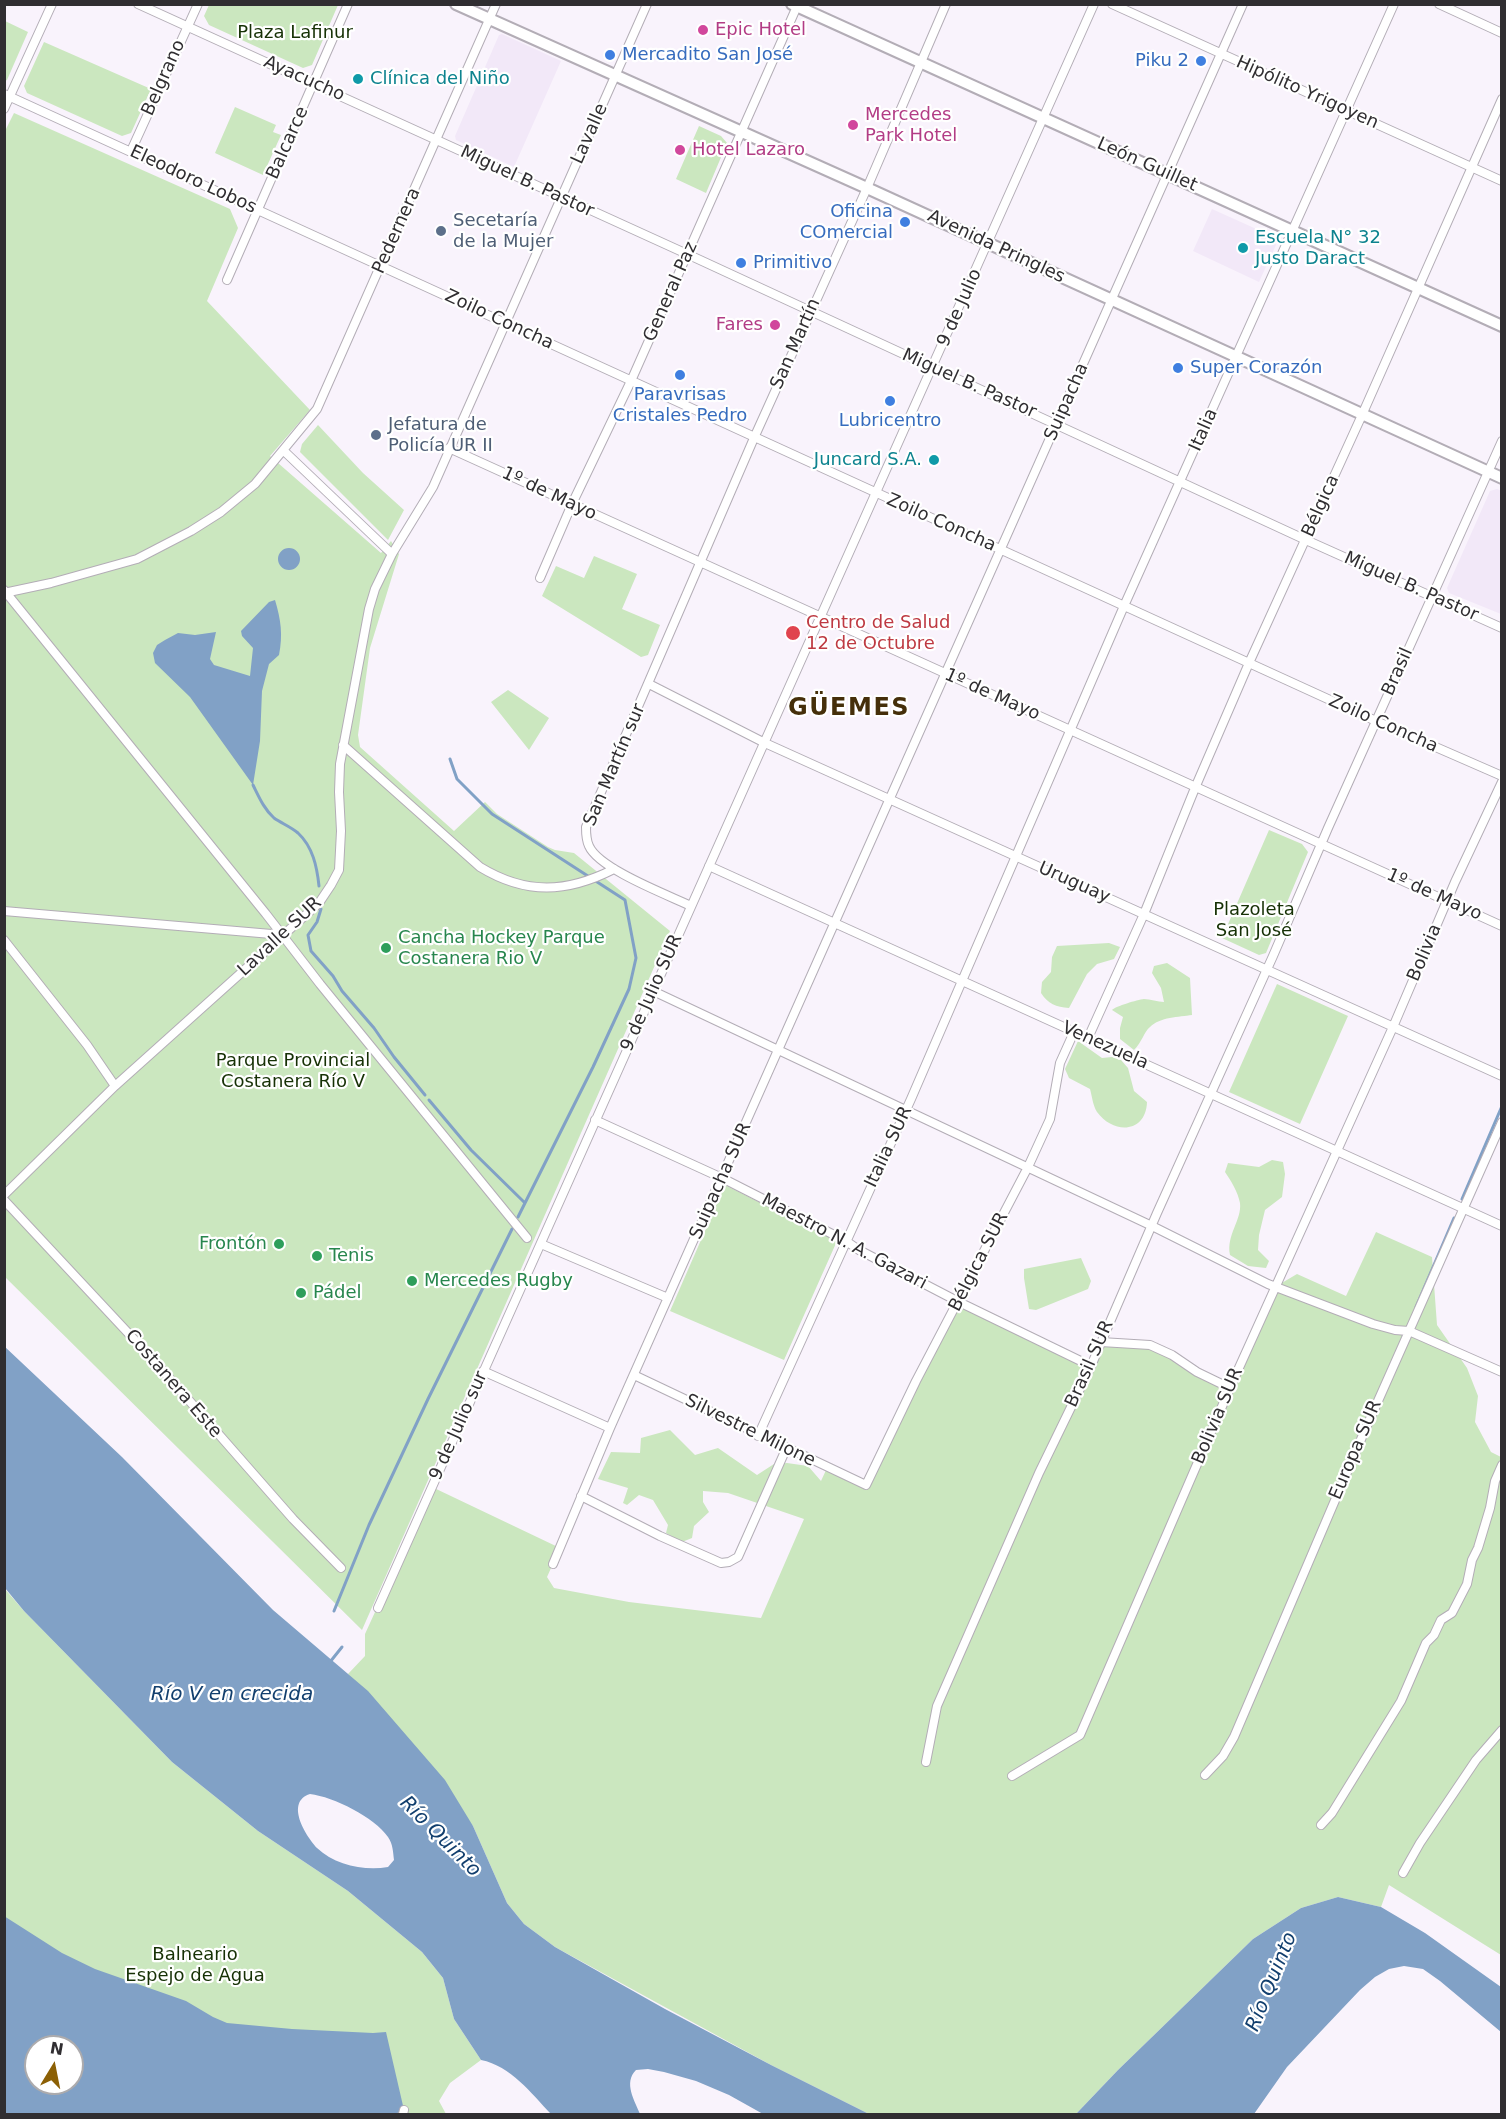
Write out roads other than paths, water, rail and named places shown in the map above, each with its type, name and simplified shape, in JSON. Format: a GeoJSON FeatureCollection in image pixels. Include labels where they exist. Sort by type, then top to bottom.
{"type":"FeatureCollection","features":[{"type":"Feature","properties":{"kind":"main road","name":"Avenida Pringles"},"geometry":{"type":"LineString","coordinates":[[456,4],[867,188],[1502,478]]}},
{"type":"Feature","properties":{"kind":"main road","name":"León Guillet"},"geometry":{"type":"LineString","coordinates":[[796,5],[1502,326]]}},
{"type":"Feature","properties":{"kind":"street"},"geometry":{"type":"LineString","coordinates":[[4,109],[7,95],[52,4]]}},
{"type":"Feature","properties":{"kind":"street","name":"Ayacucho"},"geometry":{"type":"LineString","coordinates":[[138,4],[437,140]]}},
{"type":"Feature","properties":{"kind":"street","name":"Belgrano"},"geometry":{"type":"LineString","coordinates":[[131,151],[198,4]]}},
{"type":"Feature","properties":{"kind":"street","name":"Balcarce"},"geometry":{"type":"LineString","coordinates":[[226,280],[348,4]]}},
{"type":"Feature","properties":{"kind":"street","name":"Pedernera"},"geometry":{"type":"LineString","coordinates":[[5,592],[51,583],[137,559],[191,531],[221,512],[255,484],[284,450],[317,409],[496,4]]}},
{"type":"Feature","properties":{"kind":"street","name":"Lavalle"},"geometry":{"type":"LineString","coordinates":[[392,554],[433,487],[647,4]]}},
{"type":"Feature","properties":{"kind":"street","name":"San Martín"},"geometry":{"type":"LineString","coordinates":[[649,684],[754,438],[867,188],[946,4]]}},
{"type":"Feature","properties":{"kind":"street","name":"9 de Julio"},"geometry":{"type":"LineString","coordinates":[[765,743],[1094,4]]}},
{"type":"Feature","properties":{"kind":"street","name":"Hipólito Yrigoyen"},"geometry":{"type":"LineString","coordinates":[[1112,4],[1502,181]]}},
{"type":"Feature","properties":{"kind":"street","name":"Suipacha"},"geometry":{"type":"LineString","coordinates":[[891,800],[1243,4]]}},
{"type":"Feature","properties":{"kind":"street","name":"Italia"},"geometry":{"type":"LineString","coordinates":[[1016,856],[1124,606],[1394,4]]}},
{"type":"Feature","properties":{"kind":"street"},"geometry":{"type":"LineString","coordinates":[[1439,4],[1502,33]]}},
{"type":"Feature","properties":{"kind":"street","name":"General Paz"},"geometry":{"type":"LineString","coordinates":[[540,578],[572,504],[631,381],[796,5]]}},
{"type":"Feature","properties":{"kind":"street","name":"Eleodoro Lobos"},"geometry":{"type":"LineString","coordinates":[[7,95],[381,266]]}},
{"type":"Feature","properties":{"kind":"street","name":"Bélgica"},"geometry":{"type":"LineString","coordinates":[[1144,914],[1195,788],[1502,99]]}},
{"type":"Feature","properties":{"kind":"street","name":"Miguel B. Pastor"},"geometry":{"type":"LineString","coordinates":[[437,140],[1306,540],[1502,627]]}},
{"type":"Feature","properties":{"kind":"street","name":"Zoilo Concha"},"geometry":{"type":"LineString","coordinates":[[381,266],[877,494],[1502,776]]}},
{"type":"Feature","properties":{"kind":"street","name":"Brasil"},"geometry":{"type":"LineString","coordinates":[[1267,970],[1321,844],[1502,441]]}},
{"type":"Feature","properties":{"kind":"street","name":"1º de Mayo"},"geometry":{"type":"LineString","coordinates":[[449,448],[1502,926]]}},
{"type":"Feature","properties":{"kind":"street"},"geometry":{"type":"LineString","coordinates":[[284,450],[392,554]]}},
{"type":"Feature","properties":{"kind":"street","name":"Lavalle SUR"},"geometry":{"type":"LineString","coordinates":[[4,1195],[115,1086],[319,903],[332,885],[339,870],[341,831],[339,781],[343,745],[369,609],[375,589],[392,554]]}},
{"type":"Feature","properties":{"kind":"street"},"geometry":{"type":"LineString","coordinates":[[5,592],[527,1238]]}},
{"type":"Feature","properties":{"kind":"street","name":"Uruguay"},"geometry":{"type":"LineString","coordinates":[[649,684],[765,743],[1502,1076]]}},
{"type":"Feature","properties":{"kind":"street","name":"San Martín sur"},"geometry":{"type":"LineString","coordinates":[[614,869],[589,847],[586,836],[590,819],[649,684]]}},
{"type":"Feature","properties":{"kind":"street","name":"9 de Julio SUR"},"geometry":{"type":"LineString","coordinates":[[541,1244],[765,743]]}},
{"type":"Feature","properties":{"kind":"street"},"geometry":{"type":"LineString","coordinates":[[343,745],[480,867],[500,879],[536,888],[588,882],[614,869],[692,906]]}},
{"type":"Feature","properties":{"kind":"street","name":"Bolivia"},"geometry":{"type":"LineString","coordinates":[[1393,1027],[1447,900],[1502,782]]}},
{"type":"Feature","properties":{"kind":"street","name":"Suipacha SUR"},"geometry":{"type":"LineString","coordinates":[[553,1564],[610,1428],[891,800]]}},
{"type":"Feature","properties":{"kind":"street","name":"Italia SUR"},"geometry":{"type":"LineString","coordinates":[[758,1436],[906,1109],[1016,856]]}},
{"type":"Feature","properties":{"kind":"street","name":"Venezuela"},"geometry":{"type":"LineString","coordinates":[[709,866],[1502,1226]]}},
{"type":"Feature","properties":{"kind":"street"},"geometry":{"type":"LineString","coordinates":[[4,911],[283,935]]}},
{"type":"Feature","properties":{"kind":"street"},"geometry":{"type":"LineString","coordinates":[[1088,1038],[1144,914]]}},
{"type":"Feature","properties":{"kind":"street"},"geometry":{"type":"LineString","coordinates":[[4,940],[87,1046],[115,1086]]}},
{"type":"Feature","properties":{"kind":"street","name":"Brasil SUR"},"geometry":{"type":"LineString","coordinates":[[926,1762],[937,1706],[1039,1473],[1091,1366],[1267,970]]}},
{"type":"Feature","properties":{"kind":"street"},"geometry":{"type":"LineString","coordinates":[[653,991],[1152,1226],[1275,1287],[1374,1324],[1409,1331],[1502,1372]]}},
{"type":"Feature","properties":{"kind":"street","name":"Bolivia SUR"},"geometry":{"type":"LineString","coordinates":[[1012,1776],[1080,1735],[1230,1388],[1393,1027]]}},
{"type":"Feature","properties":{"kind":"street","name":"Bélgica SUR"},"geometry":{"type":"LineString","coordinates":[[866,1485],[916,1381],[1028,1167],[1050,1119],[1060,1063],[1074,1032]]}},
{"type":"Feature","properties":{"kind":"street","name":"Maestro N. A. Gazari"},"geometry":{"type":"LineString","coordinates":[[595,1120],[723,1178],[846,1240],[858,1250],[959,1302],[1091,1366]]}},
{"type":"Feature","properties":{"kind":"street","name":"Europa SUR"},"geometry":{"type":"LineString","coordinates":[[1205,1775],[1223,1756],[1234,1737],[1362,1437],[1502,1122]]}},
{"type":"Feature","properties":{"kind":"street","name":"Costanera Este"},"geometry":{"type":"LineString","coordinates":[[4,1200],[158,1365],[293,1519],[341,1568]]}},
{"type":"Feature","properties":{"kind":"street"},"geometry":{"type":"LineString","coordinates":[[541,1244],[668,1298]]}},
{"type":"Feature","properties":{"kind":"street","name":"9 de Julio sur"},"geometry":{"type":"LineString","coordinates":[[378,1608],[541,1244]]}},
{"type":"Feature","properties":{"kind":"street"},"geometry":{"type":"LineString","coordinates":[[1101,1342],[1150,1345],[1172,1354],[1197,1372],[1230,1388]]}},
{"type":"Feature","properties":{"kind":"street"},"geometry":{"type":"LineString","coordinates":[[483,1371],[610,1428]]}},
{"type":"Feature","properties":{"kind":"street","name":"Silvestre Milone"},"geometry":{"type":"LineString","coordinates":[[634,1375],[758,1436],[866,1485]]}},
{"type":"Feature","properties":{"kind":"street"},"geometry":{"type":"LineString","coordinates":[[581,1496],[660,1536],[721,1563],[729,1562],[738,1557],[786,1449]]}},
{"type":"Feature","properties":{"kind":"street"},"geometry":{"type":"LineString","coordinates":[[1321,1825],[1332,1813],[1401,1701],[1426,1643],[1434,1635],[1441,1620],[1452,1613],[1467,1584],[1472,1560],[1490,1508],[1495,1481],[1502,1465]]}},
{"type":"Feature","properties":{"kind":"street"},"geometry":{"type":"LineString","coordinates":[[1403,1874],[1420,1843],[1476,1760],[1502,1730]]}},
{"type":"Feature","properties":{"kind":"water"},"geometry":{"type":"Polygon","coordinates":[[[285,548],[293,548],[300,555],[300,563],[293,570],[285,570],[278,563],[278,555],[285,548]]]}},
{"type":"Feature","properties":{"kind":"water"},"geometry":{"type":"Polygon","coordinates":[[[275,600],[279,614],[281,641],[279,655],[269,664],[262,691],[260,741],[253,785],[190,697],[155,663],[153,653],[157,645],[178,633],[195,635],[216,632],[210,659],[214,665],[250,676],[253,648],[242,636],[241,631],[269,602],[275,600]]]}},
{"type":"Feature","properties":{"kind":"water","name":"Río V en crecida"},"geometry":{"type":"Polygon","coordinates":[[[4,1346],[122,1457],[273,1610],[368,1691],[445,1780],[473,1826],[507,1903],[524,1924],[555,1947],[665,2009],[869,2114],[763,2114],[729,2095],[696,2081],[648,2069],[636,2070],[630,2081],[631,2092],[640,2114],[551,2114],[511,2074],[492,2063],[481,2060],[454,2019],[443,1978],[422,1952],[348,1891],[258,1831],[172,1762],[24,1611],[5,1588],[4,1346]],[[310,1794],[303,1798],[298,1811],[307,1835],[317,1848],[341,1863],[369,1868],[388,1867],[394,1860],[390,1840],[382,1830],[353,1809],[310,1794]]]}},
{"type":"Feature","properties":{"kind":"water","name":"Río Quinto"},"geometry":{"type":"Polygon","coordinates":[[[1338,1897],[1381,1907],[1425,1933],[1501,1987],[1501,2032],[1423,1969],[1404,1966],[1389,1969],[1360,1990],[1287,2067],[1254,2114],[1076,2114],[1253,1939],[1301,1908],[1338,1897]]]}},
{"type":"Feature","properties":{"kind":"water"},"geometry":{"type":"Polygon","coordinates":[[[4,1916],[62,1953],[95,1969],[186,2001],[227,2023],[292,2029],[386,2032],[404,2110],[395,2114],[5,2114],[4,1916]]]}},
{"type":"Feature","properties":{"kind":"waterway"},"geometry":{"type":"LineString","coordinates":[[450,759],[457,779],[492,814],[625,900],[636,958],[629,989],[518,1217]]}},
{"type":"Feature","properties":{"kind":"waterway"},"geometry":{"type":"LineString","coordinates":[[253,785],[270,814],[298,833],[311,851],[319,886]]}},
{"type":"Feature","properties":{"kind":"waterway"},"geometry":{"type":"LineString","coordinates":[[321,909],[317,922],[308,935],[311,951],[425,1095]]}},
{"type":"Feature","properties":{"kind":"waterway"},"geometry":{"type":"LineString","coordinates":[[429,1100],[471,1150],[525,1203]]}},
{"type":"Feature","properties":{"kind":"waterway"},"geometry":{"type":"LineString","coordinates":[[1462,1199],[1502,1106]]}},
{"type":"Feature","properties":{"kind":"waterway"},"geometry":{"type":"LineString","coordinates":[[1416,1307],[1454,1218]]}},
{"type":"Feature","properties":{"kind":"waterway"},"geometry":{"type":"LineString","coordinates":[[334,1611],[369,1525],[512,1229]]}},
{"type":"Feature","properties":{"kind":"waterway"},"geometry":{"type":"LineString","coordinates":[[330,1662],[342,1647]]}},
{"type":"Feature","properties":{"kind":"place","name":"Epic Hotel"},"geometry":{"type":"Point","coordinates":[703,30]}},
{"type":"Feature","properties":{"kind":"place","name":"Mercadito San José"},"geometry":{"type":"Point","coordinates":[610,55]}},
{"type":"Feature","properties":{"kind":"place","name":"Piku 2"},"geometry":{"type":"Point","coordinates":[1201,61]}},
{"type":"Feature","properties":{"kind":"place","name":"Clínica del Niño"},"geometry":{"type":"Point","coordinates":[358,79]}},
{"type":"Feature","properties":{"kind":"place","name":"Mercedes Park Hotel"},"geometry":{"type":"Point","coordinates":[853,125]}},
{"type":"Feature","properties":{"kind":"place","name":"Hotel Lazaro"},"geometry":{"type":"Point","coordinates":[680,150]}},
{"type":"Feature","properties":{"kind":"place","name":"Oficina COmercial"},"geometry":{"type":"Point","coordinates":[905,222]}},
{"type":"Feature","properties":{"kind":"place","name":"Secetaría de la Mujer"},"geometry":{"type":"Point","coordinates":[441,231]}},
{"type":"Feature","properties":{"kind":"place","name":"Escuela N° 32 Justo Daract"},"geometry":{"type":"Point","coordinates":[1243,248]}},
{"type":"Feature","properties":{"kind":"place","name":"Primitivo"},"geometry":{"type":"Point","coordinates":[741,263]}},
{"type":"Feature","properties":{"kind":"place","name":"Fares"},"geometry":{"type":"Point","coordinates":[775,325]}},
{"type":"Feature","properties":{"kind":"place","name":"Super Corazón"},"geometry":{"type":"Point","coordinates":[1178,368]}},
{"type":"Feature","properties":{"kind":"place","name":"Paravrisas Cristales Pedro"},"geometry":{"type":"Point","coordinates":[680,375]}},
{"type":"Feature","properties":{"kind":"place","name":"Lubricentro"},"geometry":{"type":"Point","coordinates":[890,401]}},
{"type":"Feature","properties":{"kind":"place","name":"Jefatura de Policía UR II"},"geometry":{"type":"Point","coordinates":[376,435]}},
{"type":"Feature","properties":{"kind":"place","name":"Juncard S.A."},"geometry":{"type":"Point","coordinates":[934,460]}},
{"type":"Feature","properties":{"kind":"place","name":"Centro de Salud 12 de Octubre"},"geometry":{"type":"Point","coordinates":[793,633]}},
{"type":"Feature","properties":{"kind":"place","name":"Cancha Hockey Parque Costanera Rio V"},"geometry":{"type":"Point","coordinates":[386,948]}},
{"type":"Feature","properties":{"kind":"place","name":"Frontón"},"geometry":{"type":"Point","coordinates":[279,1244]}},
{"type":"Feature","properties":{"kind":"place","name":"Tenis"},"geometry":{"type":"Point","coordinates":[317,1256]}},
{"type":"Feature","properties":{"kind":"place","name":"Mercedes Rugby"},"geometry":{"type":"Point","coordinates":[412,1281]}},
{"type":"Feature","properties":{"kind":"place","name":"Pádel"},"geometry":{"type":"Point","coordinates":[301,1293]}},
{"type":"Feature","properties":{"kind":"district","name":"GÜEMES"},"geometry":{"type":"Point","coordinates":[849,709]}},
{"type":"Feature","properties":{"kind":"park label","name":"Plaza Lafinur"},"geometry":{"type":"Point","coordinates":[295,33]}},
{"type":"Feature","properties":{"kind":"park label","name":"Plazoleta San José"},"geometry":{"type":"Point","coordinates":[1254,920]}},
{"type":"Feature","properties":{"kind":"park label","name":"Parque Provincial Costanera Río V"},"geometry":{"type":"Point","coordinates":[293,1071]}},
{"type":"Feature","properties":{"kind":"park label","name":"Balneario Espejo de Agua"},"geometry":{"type":"Point","coordinates":[195,1965]}}]}
